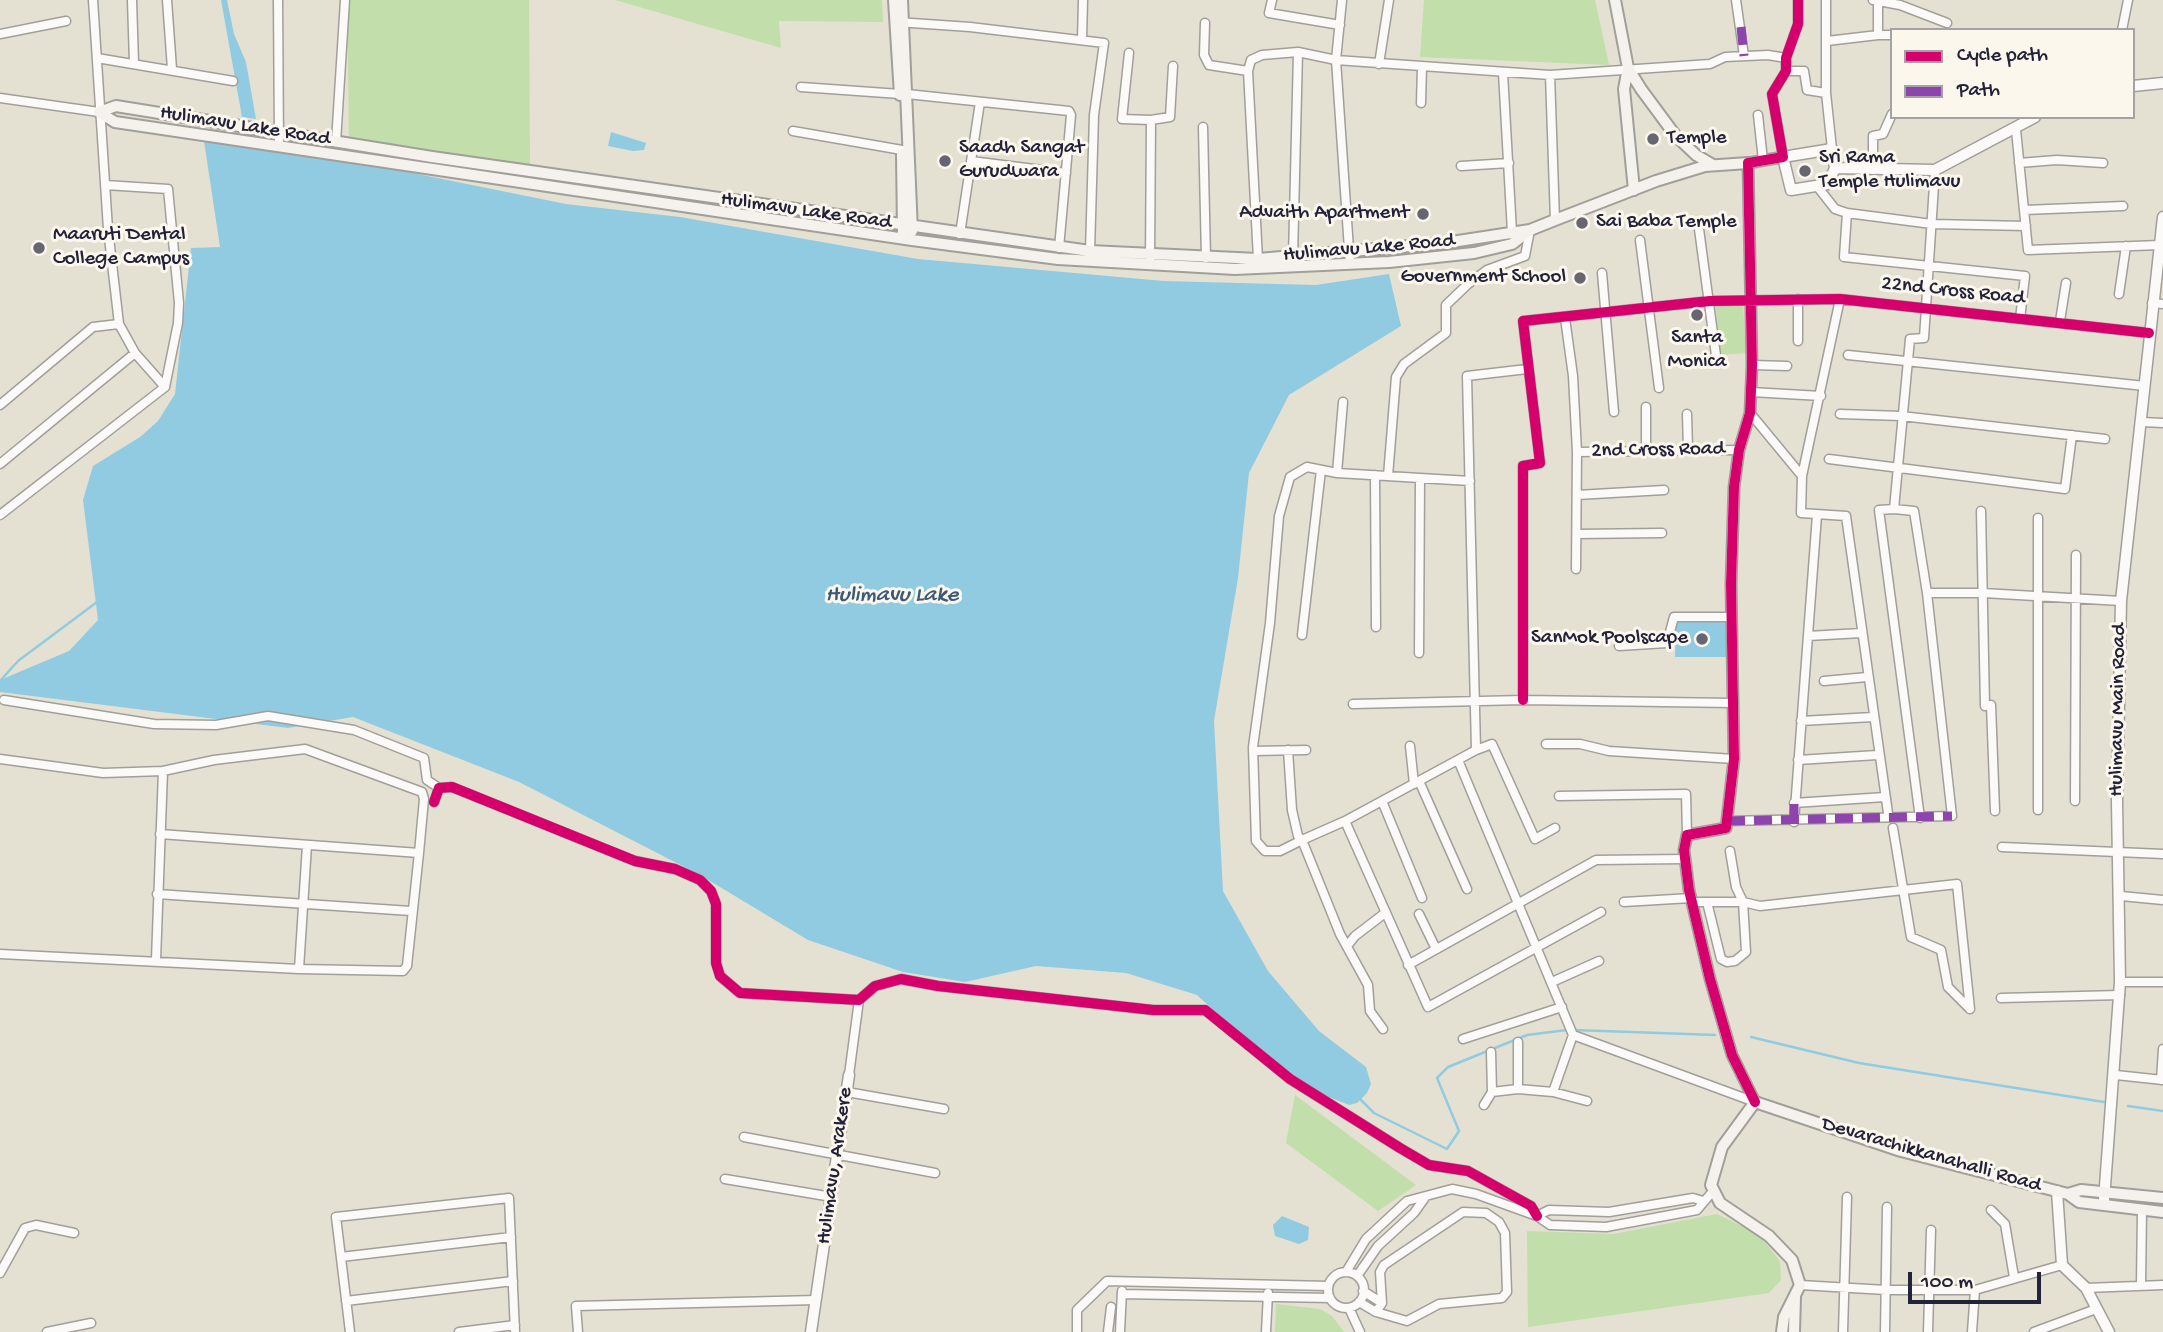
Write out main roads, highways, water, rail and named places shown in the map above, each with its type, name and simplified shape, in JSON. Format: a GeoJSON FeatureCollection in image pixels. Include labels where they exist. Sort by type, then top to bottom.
{"type":"FeatureCollection","features":[{"type":"Feature","properties":{"kind":"main road"},"geometry":{"type":"LineString","coordinates":[[894,0],[900,22]]}},
{"type":"Feature","properties":{"kind":"main road"},"geometry":{"type":"LineString","coordinates":[[902,0],[900,22],[907,233]]}},
{"type":"Feature","properties":{"kind":"main road"},"geometry":{"type":"LineString","coordinates":[[1615,0],[1628,68],[1624,89],[1634,190]]}},
{"type":"Feature","properties":{"kind":"main road"},"geometry":{"type":"LineString","coordinates":[[1628,68],[1675,135],[1696,155],[1713,165]]}},
{"type":"Feature","properties":{"kind":"main road"},"geometry":{"type":"LineString","coordinates":[[904,94],[902,150],[907,233]]}},
{"type":"Feature","properties":{"kind":"main road","name":"Hulimavu Lake Road"},"geometry":{"type":"LineString","coordinates":[[1530,230],[1512,244],[1474,253],[1350,264],[1235,270],[1149,261],[960,234],[907,233],[279,146],[115,122],[99,112],[116,106],[907,233],[1058,259],[1149,261],[1258,259],[1487,239],[1530,230],[1634,190],[1713,165],[1748,163]]}},
{"type":"Feature","properties":{"kind":"main road","name":"Devarachikkanahalli Road"},"geometry":{"type":"LineString","coordinates":[[1795,1297],[1800,1285],[1787,1251],[1720,1203],[1713,1191],[1712,1179],[1722,1147],[1755,1102],[1901,1152],[2063,1192],[2081,1190],[2142,1210],[2163,1212]]}},
{"type":"Feature","properties":{"kind":"main road","name":"Devarachikkanahalli Road"},"geometry":{"type":"LineString","coordinates":[[2104,1198],[2163,1198]]}},
{"type":"Feature","properties":{"kind":"main road"},"geometry":{"type":"LineString","coordinates":[[1782,1332],[1784,1317],[1795,1297]]}},
{"type":"Feature","properties":{"kind":"main road"},"geometry":{"type":"LineString","coordinates":[[1794,1332],[1795,1297]]}},
{"type":"Feature","properties":{"kind":"water"},"geometry":{"type":"Polygon","coordinates":[[[221,0],[227,0],[234,34],[246,62],[256,119],[242,117],[221,0]]]}},
{"type":"Feature","properties":{"kind":"water"},"geometry":{"type":"Polygon","coordinates":[[[611,132],[646,143],[644,150],[633,151],[608,146],[611,132]]]}},
{"type":"Feature","properties":{"kind":"water","name":"Hulimavu Lake"},"geometry":{"type":"Polygon","coordinates":[[[204,141],[393,169],[566,204],[680,217],[918,259],[1164,281],[1316,285],[1389,274],[1401,326],[1289,395],[1249,473],[1238,578],[1214,721],[1223,891],[1268,971],[1319,1031],[1366,1067],[1371,1084],[1367,1093],[1357,1103],[1349,1105],[1319,1093],[1252,1045],[1197,995],[1126,973],[1036,966],[965,982],[903,972],[808,940],[700,875],[519,782],[353,717],[288,728],[0,692],[0,680],[69,651],[98,620],[83,500],[93,466],[140,437],[158,421],[175,394],[191,248],[220,247],[204,141]]]}},
{"type":"Feature","properties":{"kind":"water","name":"SanMok Poolscape"},"geometry":{"type":"Polygon","coordinates":[[[1727,620],[1728,657],[1675,657],[1676,622],[1727,620]]]}},
{"type":"Feature","properties":{"kind":"water"},"geometry":{"type":"Polygon","coordinates":[[[1282,1216],[1309,1227],[1308,1240],[1299,1244],[1275,1236],[1273,1225],[1282,1216]]]}},
{"type":"Feature","properties":{"kind":"waterway"},"geometry":{"type":"LineString","coordinates":[[0,681],[18,661],[97,602]]}},
{"type":"Feature","properties":{"kind":"waterway"},"geometry":{"type":"LineString","coordinates":[[1358,1097],[1374,1113],[1447,1149],[1459,1131],[1437,1078],[1448,1067],[1527,1035],[1567,1030]]}},
{"type":"Feature","properties":{"kind":"waterway"},"geometry":{"type":"LineString","coordinates":[[1574,1030],[1715,1035]]}},
{"type":"Feature","properties":{"kind":"waterway"},"geometry":{"type":"LineString","coordinates":[[1751,1037],[1859,1063],[2104,1102]]}},
{"type":"Feature","properties":{"kind":"waterway"},"geometry":{"type":"LineString","coordinates":[[2128,1106],[2163,1111]]}},
{"type":"Feature","properties":{"kind":"place","name":"Temple"},"geometry":{"type":"Point","coordinates":[1653,139]}},
{"type":"Feature","properties":{"kind":"place","name":"Saadh Sangat Gurudwara"},"geometry":{"type":"Point","coordinates":[945,161]}},
{"type":"Feature","properties":{"kind":"place","name":"Sri Rama Temple Hulimavu"},"geometry":{"type":"Point","coordinates":[1805,171]}},
{"type":"Feature","properties":{"kind":"place","name":"Advaith Apartment"},"geometry":{"type":"Point","coordinates":[1423,214]}},
{"type":"Feature","properties":{"kind":"place","name":"Sai Baba Temple"},"geometry":{"type":"Point","coordinates":[1582,223]}},
{"type":"Feature","properties":{"kind":"place","name":"Maaruti Dental College Campus"},"geometry":{"type":"Point","coordinates":[39,248]}},
{"type":"Feature","properties":{"kind":"place","name":"Government School"},"geometry":{"type":"Point","coordinates":[1580,278]}},
{"type":"Feature","properties":{"kind":"place","name":"Santa Monica"},"geometry":{"type":"Point","coordinates":[1697,315]}},
{"type":"Feature","properties":{"kind":"place","name":"SanMok Poolscape"},"geometry":{"type":"Point","coordinates":[1702,639]}}]}
